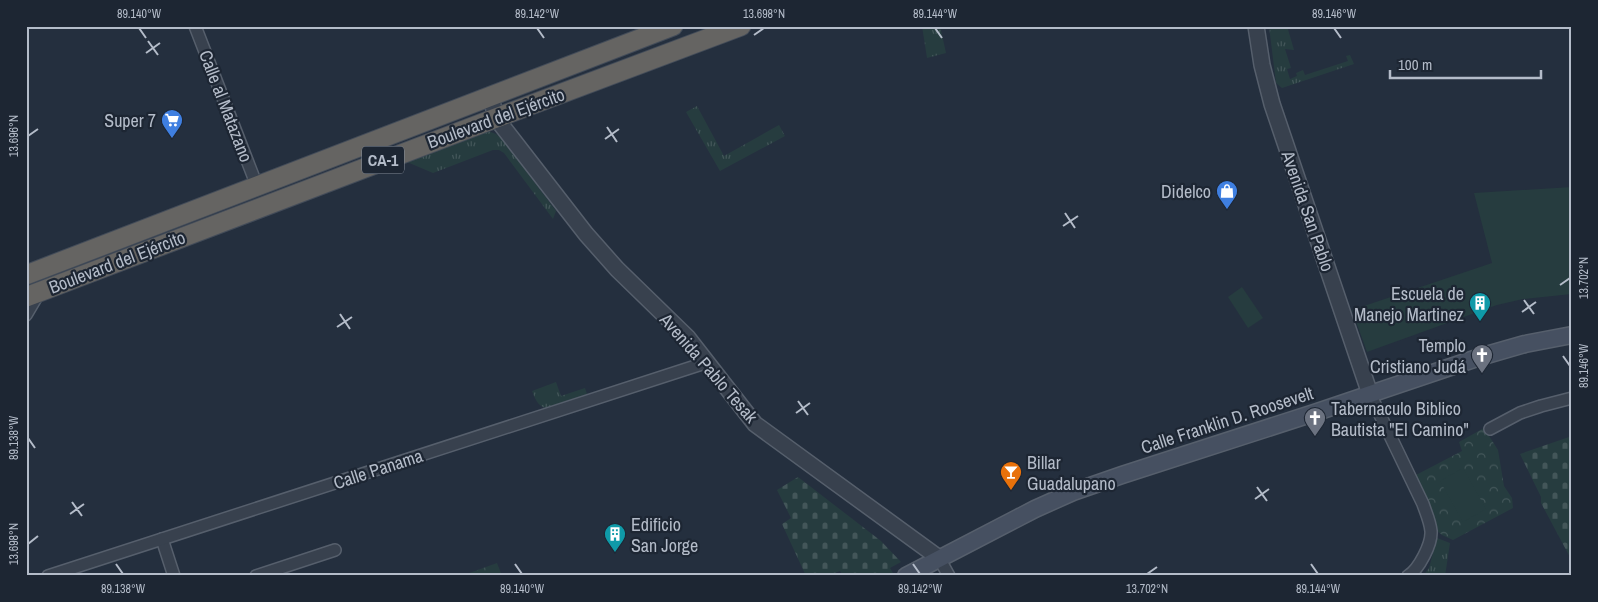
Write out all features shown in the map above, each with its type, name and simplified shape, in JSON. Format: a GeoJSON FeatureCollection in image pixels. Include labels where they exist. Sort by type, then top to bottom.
{"type":"FeatureCollection","features":[{"type":"Feature","properties":{"kind":"highway","name":"Boulevard del Ejército"},"geometry":{"type":"LineString","coordinates":[[33,294],[741,26]]}},
{"type":"Feature","properties":{"kind":"highway","name":"Boulevard del Ejército"},"geometry":{"type":"LineString","coordinates":[[26,275],[672,27]]}},
{"type":"Feature","properties":{"kind":"highway"},"geometry":{"type":"LineString","coordinates":[[672,27],[662,38],[662,44],[668,51],[676,52]]}},
{"type":"Feature","properties":{"kind":"highway"},"geometry":{"type":"LineString","coordinates":[[640,39],[652,41],[656,47],[656,54],[649,62]]}},
{"type":"Feature","properties":{"kind":"highway"},"geometry":{"type":"LineString","coordinates":[[74,278],[86,266],[94,262],[247,204],[258,195],[257,186]]}},
{"type":"Feature","properties":{"kind":"main road","name":"Calle Franklin D. Roosevelt"},"geometry":{"type":"LineString","coordinates":[[906,576],[1035,508],[1073,492],[1483,356],[1525,344],[1572,334]]}},
{"type":"Feature","properties":{"kind":"street","name":"Calle al Matazano"},"geometry":{"type":"LineString","coordinates":[[195,26],[257,186]]}},
{"type":"Feature","properties":{"kind":"street","name":"Avenida San Pablo"},"geometry":{"type":"LineString","coordinates":[[1256,26],[1262,65],[1272,104],[1370,394]]}},
{"type":"Feature","properties":{"kind":"street","name":"Avenida Pablo Tesak"},"geometry":{"type":"LineString","coordinates":[[491,97],[496,118],[586,234],[617,269],[688,338],[755,424],[939,558],[949,576]]}},
{"type":"Feature","properties":{"kind":"street"},"geometry":{"type":"LineString","coordinates":[[26,315],[33,294]]}},
{"type":"Feature","properties":{"kind":"street","name":"Calle Panama"},"geometry":{"type":"LineString","coordinates":[[48,576],[708,362]]}},
{"type":"Feature","properties":{"kind":"street"},"geometry":{"type":"LineString","coordinates":[[1370,394],[1430,521],[1432,533],[1428,547],[1424,557],[1408,576]]}},
{"type":"Feature","properties":{"kind":"street"},"geometry":{"type":"LineString","coordinates":[[1490,429],[1520,413],[1572,398]]}},
{"type":"Feature","properties":{"kind":"street"},"geometry":{"type":"LineString","coordinates":[[162,539],[174,576]]}},
{"type":"Feature","properties":{"kind":"street"},"geometry":{"type":"LineString","coordinates":[[256,576],[335,550]]}},
{"type":"Feature","properties":{"kind":"green space"},"geometry":{"type":"Polygon","coordinates":[[[922,26],[940,26],[946,53],[927,58],[922,26]]]}},
{"type":"Feature","properties":{"kind":"green space"},"geometry":{"type":"Polygon","coordinates":[[[1269,26],[1287,26],[1294,50],[1285,49],[1291,68],[1287,69],[1290,79],[1297,76],[1296,73],[1303,70],[1305,75],[1348,61],[1346,56],[1350,55],[1354,64],[1282,88],[1276,83],[1269,26]]]}},
{"type":"Feature","properties":{"kind":"green space"},"geometry":{"type":"Polygon","coordinates":[[[697,106],[724,156],[779,125],[785,136],[720,171],[686,112],[697,106]]]}},
{"type":"Feature","properties":{"kind":"green space"},"geometry":{"type":"Polygon","coordinates":[[[488,131],[501,138],[556,211],[553,219],[504,153],[499,150],[493,150],[433,173],[407,162],[488,131]]]}},
{"type":"Feature","properties":{"kind":"green space"},"geometry":{"type":"Polygon","coordinates":[[[1572,187],[1572,294],[1523,299],[1497,305],[1367,352],[1352,310],[1492,263],[1474,193],[1572,187]]]}},
{"type":"Feature","properties":{"kind":"green space"},"geometry":{"type":"Polygon","coordinates":[[[1242,287],[1263,318],[1248,328],[1228,297],[1242,287]]]}},
{"type":"Feature","properties":{"kind":"green space"},"geometry":{"type":"Polygon","coordinates":[[[556,382],[561,396],[585,388],[587,394],[545,408],[542,407],[532,391],[556,382]]]}},
{"type":"Feature","properties":{"kind":"green space"},"geometry":{"type":"Polygon","coordinates":[[[1484,428],[1498,450],[1504,486],[1512,498],[1513,508],[1453,540],[1436,530],[1414,476],[1462,451],[1459,442],[1484,428]]]}},
{"type":"Feature","properties":{"kind":"green space"},"geometry":{"type":"Polygon","coordinates":[[[1572,436],[1572,561],[1541,503],[1541,497],[1520,454],[1572,436]]]}},
{"type":"Feature","properties":{"kind":"green space"},"geometry":{"type":"Polygon","coordinates":[[[1463,468],[1486,509],[1463,522],[1440,481],[1463,468]]]}},
{"type":"Feature","properties":{"kind":"green space"},"geometry":{"type":"Polygon","coordinates":[[[798,477],[881,541],[901,562],[890,568],[893,573],[887,576],[843,576],[840,571],[827,576],[806,576],[782,524],[791,518],[777,490],[798,477]]]}},
{"type":"Feature","properties":{"kind":"green space"},"geometry":{"type":"Polygon","coordinates":[[[1437,538],[1450,543],[1445,576],[1423,576],[1429,568],[1437,538]]]}},
{"type":"Feature","properties":{"kind":"green space"},"geometry":{"type":"Polygon","coordinates":[[[497,563],[502,576],[461,576],[497,563]]]}},
{"type":"Feature","properties":{"kind":"place","name":"Super 7"},"geometry":{"type":"Point","coordinates":[172,139]}},
{"type":"Feature","properties":{"kind":"place","name":"Didelco"},"geometry":{"type":"Point","coordinates":[1227,210]}},
{"type":"Feature","properties":{"kind":"place","name":"Escuela de Manejo Martinez"},"geometry":{"type":"Point","coordinates":[1480,322]}},
{"type":"Feature","properties":{"kind":"place","name":"Templo Cristiano Judá"},"geometry":{"type":"Point","coordinates":[1482,374]}},
{"type":"Feature","properties":{"kind":"place","name":"Tabernaculo Biblico Bautista \"El Camino\""},"geometry":{"type":"Point","coordinates":[1315,437]}},
{"type":"Feature","properties":{"kind":"place","name":"Billar Guadalupano"},"geometry":{"type":"Point","coordinates":[1011,491]}},
{"type":"Feature","properties":{"kind":"place","name":"Edificio San Jorge"},"geometry":{"type":"Point","coordinates":[615,553]}}]}
